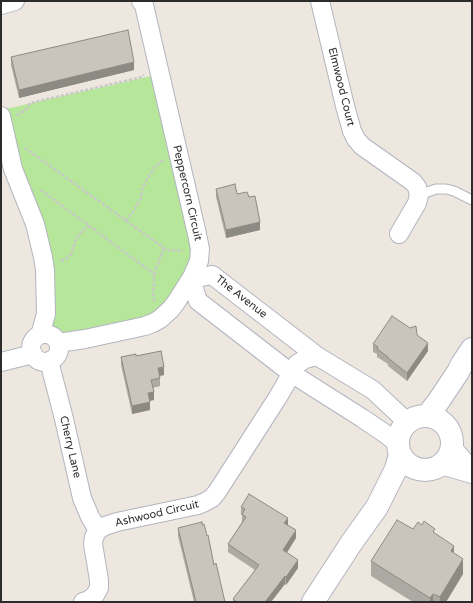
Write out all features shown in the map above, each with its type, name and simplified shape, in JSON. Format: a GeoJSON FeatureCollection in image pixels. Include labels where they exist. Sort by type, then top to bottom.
{"type":"FeatureCollection","features":[{"type":"Feature","properties":{"kind":"street"},"geometry":{"type":"LineString","coordinates":[[1,5],[15,1]]}},
{"type":"Feature","properties":{"kind":"street","name":"Peppercorn Circuit"},"geometry":{"type":"LineString","coordinates":[[58,343],[85,339],[153,323],[163,317],[171,309],[191,279],[199,261],[200,249],[197,234],[144,5],[141,1]]}},
{"type":"Feature","properties":{"kind":"street","name":"Elmwood Court"},"geometry":{"type":"LineString","coordinates":[[320,1],[345,106],[352,131],[356,139],[362,146],[413,182],[417,186],[419,195]]}},
{"type":"Feature","properties":{"kind":"street"},"geometry":{"type":"LineString","coordinates":[[7,116],[14,169],[8,177],[35,224],[45,270],[46,314],[40,335]]}},
{"type":"Feature","properties":{"kind":"street"},"geometry":{"type":"LineString","coordinates":[[399,234],[417,203],[419,195]]}},
{"type":"Feature","properties":{"kind":"street","name":"The Avenue"},"geometry":{"type":"LineString","coordinates":[[191,279],[212,275],[317,356],[417,419]]}},
{"type":"Feature","properties":{"kind":"street"},"geometry":{"type":"LineString","coordinates":[[191,279],[198,301],[291,373],[378,428],[399,449]]}},
{"type":"Feature","properties":{"kind":"street"},"geometry":{"type":"LineString","coordinates":[[1,362],[41,358],[53,359],[58,352],[58,343],[55,338],[46,334],[40,335],[32,343],[31,349],[41,358]]}},
{"type":"Feature","properties":{"kind":"street"},"geometry":{"type":"LineString","coordinates":[[472,349],[438,402],[417,419],[401,429],[398,438],[402,458],[408,465],[416,469],[433,468],[472,474]]}},
{"type":"Feature","properties":{"kind":"street","name":"Ashwood Circuit"},"geometry":{"type":"LineString","coordinates":[[98,530],[118,522],[198,505],[212,498],[278,397],[297,364],[305,359],[317,356]]}},
{"type":"Feature","properties":{"kind":"street","name":"Cherry Lane"},"geometry":{"type":"LineString","coordinates":[[41,358],[64,419],[82,498],[90,517],[98,530]]}},
{"type":"Feature","properties":{"kind":"street"},"geometry":{"type":"LineString","coordinates":[[377,506],[398,488],[433,468],[449,456],[451,452],[450,437],[458,372]]}},
{"type":"Feature","properties":{"kind":"street"},"geometry":{"type":"LineString","coordinates":[[417,419],[438,419],[445,425],[450,437],[472,470]]}},
{"type":"Feature","properties":{"kind":"street"},"geometry":{"type":"LineString","coordinates":[[313,602],[377,506],[396,469],[399,449]]}},
{"type":"Feature","properties":{"kind":"street"},"geometry":{"type":"LineString","coordinates":[[92,600],[99,588],[93,544],[94,537],[98,530]]}},
{"type":"Feature","properties":{"kind":"lane"},"geometry":{"type":"LineString","coordinates":[[419,195],[436,189],[446,188],[472,200]]}},
{"type":"Feature","properties":{"kind":"path"},"geometry":{"type":"LineString","coordinates":[[7,116],[26,110],[30,103],[142,77],[147,71]]}},
{"type":"Feature","properties":{"kind":"path"},"geometry":{"type":"LineString","coordinates":[[22,151],[21,145],[164,248],[168,250],[183,251],[200,249]]}},
{"type":"Feature","properties":{"kind":"path"},"geometry":{"type":"LineString","coordinates":[[126,221],[139,202],[142,189],[155,167],[163,160],[179,157]]}},
{"type":"Feature","properties":{"kind":"path"},"geometry":{"type":"LineString","coordinates":[[36,187],[154,274]]}},
{"type":"Feature","properties":{"kind":"path"},"geometry":{"type":"LineString","coordinates":[[59,262],[71,254],[76,239],[80,233],[89,226]]}},
{"type":"Feature","properties":{"kind":"path"},"geometry":{"type":"LineString","coordinates":[[163,317],[155,303],[153,296],[154,274],[164,248]]}},
{"type":"Feature","properties":{"kind":"green space"},"geometry":{"type":"Polygon","coordinates":[[[160,74],[200,247],[167,313],[55,338],[46,334],[45,299],[1,110],[160,74]]]}},
{"type":"Feature","properties":{"kind":"building"},"geometry":{"type":"Polygon","coordinates":[[[128,30],[134,62],[19,90],[11,57],[128,30]]]}},
{"type":"Feature","properties":{"kind":"building"},"geometry":{"type":"Polygon","coordinates":[[[235,184],[237,194],[247,192],[249,197],[255,196],[260,222],[226,230],[216,189],[235,184]]]}},
{"type":"Feature","properties":{"kind":"building"},"geometry":{"type":"Polygon","coordinates":[[[392,316],[410,328],[416,326],[417,335],[428,343],[407,373],[377,349],[378,347],[373,344],[392,316]]]}},
{"type":"Feature","properties":{"kind":"building"},"geometry":{"type":"Polygon","coordinates":[[[161,351],[164,367],[158,368],[160,378],[151,380],[154,392],[148,393],[150,402],[132,406],[121,357],[136,354],[136,356],[161,351]]]}},
{"type":"Feature","properties":{"kind":"building"},"geometry":{"type":"Polygon","coordinates":[[[249,494],[288,518],[284,523],[296,530],[283,550],[298,560],[265,602],[237,602],[233,599],[259,565],[228,544],[246,517],[242,514],[245,509],[241,507],[249,494]]]}},
{"type":"Feature","properties":{"kind":"building"},"geometry":{"type":"Polygon","coordinates":[[[397,520],[413,529],[418,522],[422,525],[424,521],[435,529],[433,532],[454,546],[451,551],[463,559],[440,597],[433,594],[430,598],[371,561],[397,520]]]}},
{"type":"Feature","properties":{"kind":"building"},"geometry":{"type":"Polygon","coordinates":[[[202,522],[202,525],[204,524],[207,536],[208,535],[214,565],[216,563],[225,602],[196,602],[178,528],[202,522]]]}}]}
